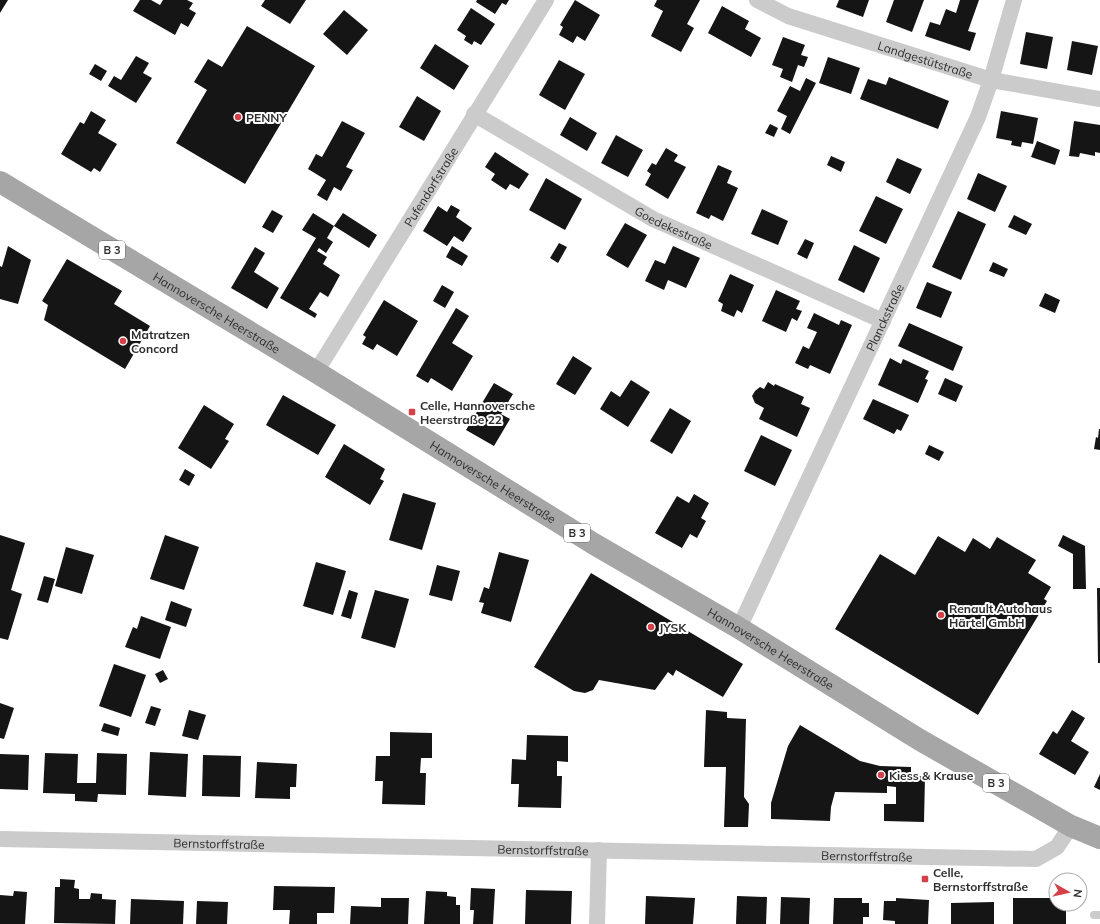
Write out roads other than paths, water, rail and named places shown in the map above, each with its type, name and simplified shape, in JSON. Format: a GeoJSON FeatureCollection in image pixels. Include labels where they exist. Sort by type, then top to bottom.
{"type":"FeatureCollection","features":[{"type":"Feature","properties":{"kind":"main road","name":"Hannoversche Heerstraße"},"geometry":{"type":"LineString","coordinates":[[0,182],[316,372],[594,544],[738,628],[920,740],[1072,826]]}},
{"type":"Feature","properties":{"kind":"main road","name":"B 3"},"geometry":{"type":"LineString","coordinates":[[1072,826],[1100,838]]}},
{"type":"Feature","properties":{"kind":"street","name":"Pufendorfstraße"},"geometry":{"type":"LineString","coordinates":[[316,372],[474,114],[546,0]]}},
{"type":"Feature","properties":{"kind":"street","name":"Landgestütstraße"},"geometry":{"type":"LineString","coordinates":[[757,0],[788,16],[991,80],[1100,99]]}},
{"type":"Feature","properties":{"kind":"street","name":"Planckstraße"},"geometry":{"type":"LineString","coordinates":[[738,628],[978,117],[991,80],[1014,0]]}},
{"type":"Feature","properties":{"kind":"street","name":"Goedekestraße"},"geometry":{"type":"LineString","coordinates":[[474,114],[653,219],[883,321]]}},
{"type":"Feature","properties":{"kind":"street","name":"Bernstorffstraße"},"geometry":{"type":"LineString","coordinates":[[0,839],[1036,859],[1057,847],[1072,826]]}},
{"type":"Feature","properties":{"kind":"street"},"geometry":{"type":"LineString","coordinates":[[597,924],[599,850]]}},
{"type":"Feature","properties":{"kind":"place","name":"PENNY"},"geometry":{"type":"Point","coordinates":[238,117]}},
{"type":"Feature","properties":{"kind":"place","name":"Matratzen Concord"},"geometry":{"type":"Point","coordinates":[123,341]}},
{"type":"Feature","properties":{"kind":"place","name":"Celle, Hannoversche Heerstraße 22"},"geometry":{"type":"Point","coordinates":[412,412]}},
{"type":"Feature","properties":{"kind":"place","name":"Renault Autohaus Härtel GmbH"},"geometry":{"type":"Point","coordinates":[941,615]}},
{"type":"Feature","properties":{"kind":"place","name":"JYSK"},"geometry":{"type":"Point","coordinates":[651,627]}},
{"type":"Feature","properties":{"kind":"place","name":"Kiess & Krause"},"geometry":{"type":"Point","coordinates":[881,775]}},
{"type":"Feature","properties":{"kind":"place","name":"Celle, Bernstorffstraße"},"geometry":{"type":"Point","coordinates":[925,879]}}]}
